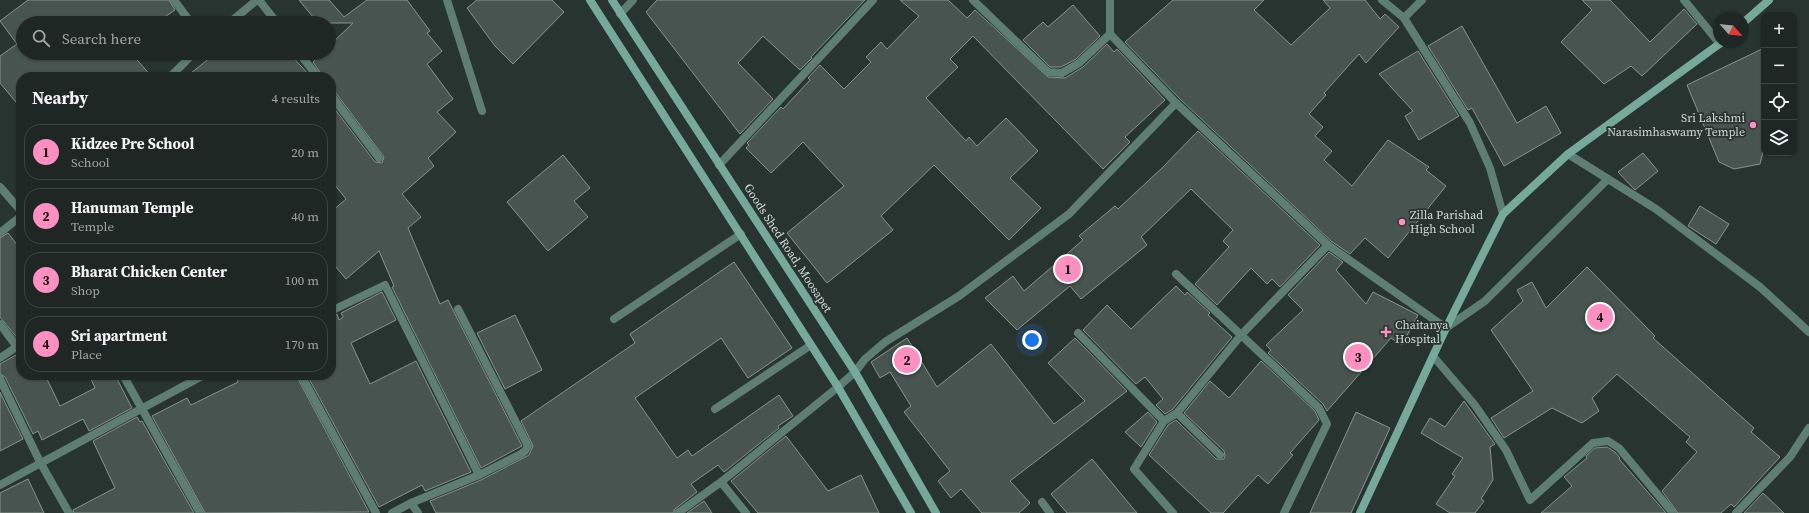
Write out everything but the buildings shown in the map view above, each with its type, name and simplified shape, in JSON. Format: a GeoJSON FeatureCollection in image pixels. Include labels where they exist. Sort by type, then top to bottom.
{"type":"FeatureCollection","features":[{"type":"Feature","properties":{"kind":"street"},"geometry":{"type":"LineString","coordinates":[[174,0],[186,16]]}},
{"type":"Feature","properties":{"kind":"street"},"geometry":{"type":"LineString","coordinates":[[238,16],[258,0],[271,16]]}},
{"type":"Feature","properties":{"kind":"street"},"geometry":{"type":"LineString","coordinates":[[447,0],[482,111]]}},
{"type":"Feature","properties":{"kind":"street"},"geometry":{"type":"LineString","coordinates":[[590,0],[838,387],[911,513]]}},
{"type":"Feature","properties":{"kind":"street","name":"Goods Shed Road, Moosapet"},"geometry":{"type":"LineString","coordinates":[[612,0],[855,372],[936,513]]}},
{"type":"Feature","properties":{"kind":"street"},"geometry":{"type":"LineString","coordinates":[[620,14],[633,0]]}},
{"type":"Feature","properties":{"kind":"street"},"geometry":{"type":"LineString","coordinates":[[719,164],[873,0]]}},
{"type":"Feature","properties":{"kind":"street"},"geometry":{"type":"LineString","coordinates":[[973,0],[1048,72],[1062,73],[1079,63],[1110,34]]}},
{"type":"Feature","properties":{"kind":"street"},"geometry":{"type":"LineString","coordinates":[[1110,0],[1110,34],[1176,103],[1328,245],[1446,328]]}},
{"type":"Feature","properties":{"kind":"street"},"geometry":{"type":"LineString","coordinates":[[1382,0],[1404,18],[1470,123],[1490,168],[1503,214]]}},
{"type":"Feature","properties":{"kind":"street"},"geometry":{"type":"LineString","coordinates":[[1404,18],[1422,0]]}},
{"type":"Feature","properties":{"kind":"street"},"geometry":{"type":"LineString","coordinates":[[1684,0],[1713,34]]}},
{"type":"Feature","properties":{"kind":"street"},"geometry":{"type":"LineString","coordinates":[[1749,18],[1770,0]]}},
{"type":"Feature","properties":{"kind":"street"},"geometry":{"type":"LineString","coordinates":[[1360,513],[1446,328],[1503,214],[1568,154],[1714,48]]}},
{"type":"Feature","properties":{"kind":"street"},"geometry":{"type":"LineString","coordinates":[[175,72],[187,60]]}},
{"type":"Feature","properties":{"kind":"street"},"geometry":{"type":"LineString","coordinates":[[305,60],[314,72]]}},
{"type":"Feature","properties":{"kind":"street"},"geometry":{"type":"LineString","coordinates":[[336,102],[379,158]]}},
{"type":"Feature","properties":{"kind":"street"},"geometry":{"type":"LineString","coordinates":[[678,513],[721,482],[838,387],[855,372],[865,359],[885,342],[959,296],[1069,214],[1176,103]]}},
{"type":"Feature","properties":{"kind":"street"},"geometry":{"type":"LineString","coordinates":[[1568,154],[1656,209],[1760,287],[1809,332]]}},
{"type":"Feature","properties":{"kind":"street"},"geometry":{"type":"LineString","coordinates":[[1446,328],[1485,301],[1608,179]]}},
{"type":"Feature","properties":{"kind":"street"},"geometry":{"type":"LineString","coordinates":[[0,187],[16,205]]}},
{"type":"Feature","properties":{"kind":"street"},"geometry":{"type":"LineString","coordinates":[[0,233],[16,220]]}},
{"type":"Feature","properties":{"kind":"street"},"geometry":{"type":"LineString","coordinates":[[614,319],[741,234]]}},
{"type":"Feature","properties":{"kind":"street"},"geometry":{"type":"LineString","coordinates":[[1173,513],[1134,469],[1164,420],[1177,413],[1242,334],[1328,245]]}},
{"type":"Feature","properties":{"kind":"street"},"geometry":{"type":"LineString","coordinates":[[1176,274],[1240,334],[1242,334],[1319,408],[1327,424],[1284,513]]}},
{"type":"Feature","properties":{"kind":"street"},"geometry":{"type":"LineString","coordinates":[[336,309],[385,285],[479,475]]}},
{"type":"Feature","properties":{"kind":"street"},"geometry":{"type":"LineString","coordinates":[[392,513],[411,503],[479,475],[521,454],[528,446],[458,309]]}},
{"type":"Feature","properties":{"kind":"street"},"geometry":{"type":"LineString","coordinates":[[0,324],[16,343]]}},
{"type":"Feature","properties":{"kind":"street"},"geometry":{"type":"LineString","coordinates":[[1078,333],[1164,420]]}},
{"type":"Feature","properties":{"kind":"street"},"geometry":{"type":"LineString","coordinates":[[715,409],[811,345]]}},
{"type":"Feature","properties":{"kind":"street"},"geometry":{"type":"LineString","coordinates":[[0,358],[16,348]]}},
{"type":"Feature","properties":{"kind":"street"},"geometry":{"type":"LineString","coordinates":[[1433,356],[1474,404],[1506,450],[1530,500],[1593,443],[1608,441],[1619,448],[1673,513]]}},
{"type":"Feature","properties":{"kind":"street"},"geometry":{"type":"LineString","coordinates":[[0,379],[40,462],[69,513]]}},
{"type":"Feature","properties":{"kind":"street"},"geometry":{"type":"LineString","coordinates":[[126,380],[200,513]]}},
{"type":"Feature","properties":{"kind":"street"},"geometry":{"type":"LineString","coordinates":[[0,485],[40,462],[194,380]]}},
{"type":"Feature","properties":{"kind":"street"},"geometry":{"type":"LineString","coordinates":[[304,380],[376,513]]}},
{"type":"Feature","properties":{"kind":"street"},"geometry":{"type":"LineString","coordinates":[[1177,413],[1220,455]]}},
{"type":"Feature","properties":{"kind":"street"},"geometry":{"type":"LineString","coordinates":[[1736,513],[1790,457],[1809,428]]}},
{"type":"Feature","properties":{"kind":"street"},"geometry":{"type":"LineString","coordinates":[[721,482],[746,513]]}},
{"type":"Feature","properties":{"kind":"street"},"geometry":{"type":"LineString","coordinates":[[1042,502],[1050,513]]}},
{"type":"Feature","properties":{"kind":"street"},"geometry":{"type":"LineString","coordinates":[[411,503],[418,513]]}},
{"type":"Feature","properties":{"kind":"place","name":"Sri Lakshmi Narasimhaswamy Temple"},"geometry":{"type":"Point","coordinates":[1753,125]}},
{"type":"Feature","properties":{"kind":"place","name":"Zilla Parishad High School"},"geometry":{"type":"Point","coordinates":[1402,222]}},
{"type":"Feature","properties":{"kind":"place","name":"Kidzee Pre School"},"geometry":{"type":"Point","coordinates":[1068,269]}},
{"type":"Feature","properties":{"kind":"place","name":"Sri apartment"},"geometry":{"type":"Point","coordinates":[1600,317]}},
{"type":"Feature","properties":{"kind":"place","name":"Chaitanya Hospital"},"geometry":{"type":"Point","coordinates":[1386,332]}},
{"type":"Feature","properties":{"kind":"place","name":"Bharat Chicken Center"},"geometry":{"type":"Point","coordinates":[1358,357]}},
{"type":"Feature","properties":{"kind":"place","name":"Hanuman Temple"},"geometry":{"type":"Point","coordinates":[907,360]}}]}
